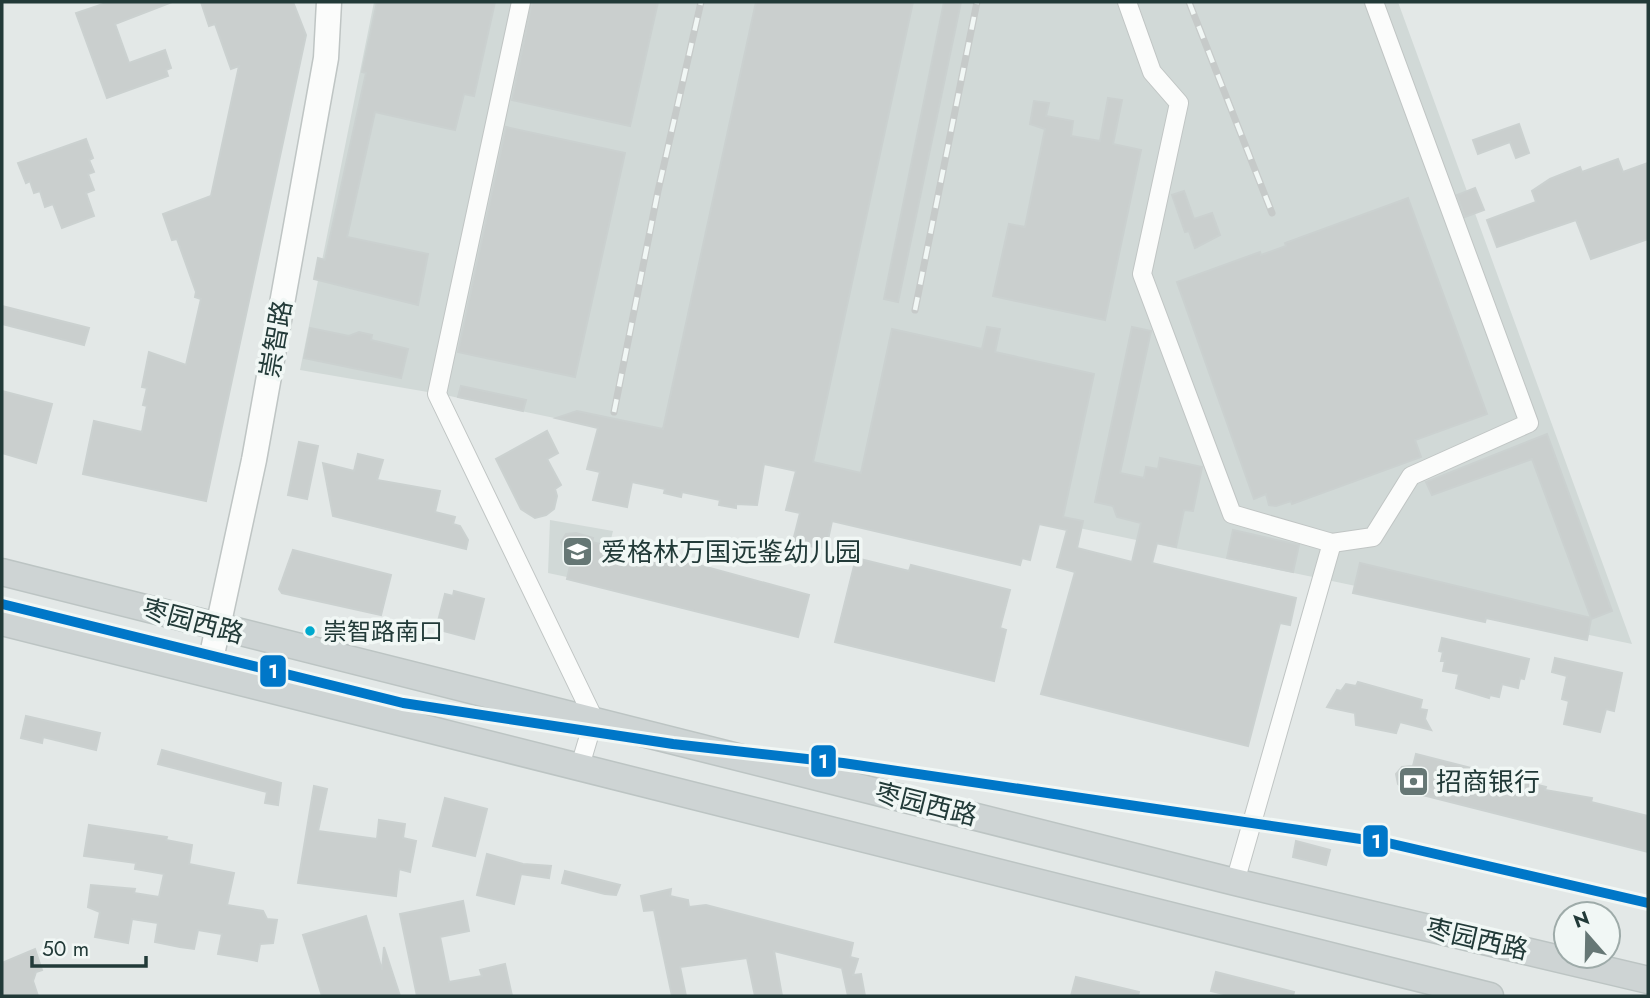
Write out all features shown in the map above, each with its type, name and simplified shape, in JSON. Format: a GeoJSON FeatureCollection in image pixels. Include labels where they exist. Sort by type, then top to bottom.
{"type":"FeatureCollection","features":[{"type":"Feature","properties":{"kind":"main road","name":"枣园西路"},"geometry":{"type":"LineString","coordinates":[[2,572],[1235,882],[1648,980]]}},
{"type":"Feature","properties":{"kind":"main road","name":"枣园西路"},"geometry":{"type":"LineString","coordinates":[[2,622],[1490,996]]}},
{"type":"Feature","properties":{"kind":"street","name":"崇智路"},"geometry":{"type":"LineString","coordinates":[[208,673],[254,460],[324,71],[329,2]]}},
{"type":"Feature","properties":{"kind":"street"},"geometry":{"type":"LineString","coordinates":[[521,2],[437,394],[593,719],[580,766]]}},
{"type":"Feature","properties":{"kind":"street"},"geometry":{"type":"LineString","coordinates":[[1127,2],[1152,72],[1179,103],[1142,274],[1232,514],[1332,543],[1373,537],[1411,476],[1529,424],[1374,2]]}},
{"type":"Feature","properties":{"kind":"street"},"geometry":{"type":"LineString","coordinates":[[1235,882],[1332,543]]}},
{"type":"Feature","properties":{"kind":"shaded area"},"geometry":{"type":"Polygon","coordinates":[[[374,2],[1398,2],[1632,644],[445,395],[300,370],[374,2]]]}},
{"type":"Feature","properties":{"kind":"shaded area","name":"爱格林万国远鉴幼儿园"},"geometry":{"type":"Polygon","coordinates":[[[550,520],[613,531],[600,584],[548,573],[550,520]]]}},
{"type":"Feature","properties":{"kind":"building"},"geometry":{"type":"Polygon","coordinates":[[[109,2],[172,2],[115,24],[129,63],[165,50],[171,68],[166,70],[168,76],[107,98],[76,13],[109,2]]]}},
{"type":"Feature","properties":{"kind":"building"},"geometry":{"type":"Polygon","coordinates":[[[201,2],[293,2],[306,35],[206,501],[83,474],[94,421],[142,432],[147,388],[142,387],[149,352],[186,365],[201,299],[195,297],[196,292],[177,239],[172,240],[163,214],[211,196],[239,66],[231,69],[215,24],[209,26],[201,2]]]}},
{"type":"Feature","properties":{"kind":"building"},"geometry":{"type":"Polygon","coordinates":[[[377,2],[495,2],[474,96],[464,94],[455,130],[375,112],[347,237],[428,254],[418,305],[314,279],[318,258],[325,260],[366,73],[362,72],[377,2]]]}},
{"type":"Feature","properties":{"kind":"building"},"geometry":{"type":"Polygon","coordinates":[[[532,2],[658,2],[630,126],[512,100],[532,2]]]}},
{"type":"Feature","properties":{"kind":"building"},"geometry":{"type":"Polygon","coordinates":[[[756,2],[913,2],[813,462],[861,473],[892,329],[982,349],[987,327],[1000,329],[995,352],[1094,374],[1063,517],[1083,521],[1077,548],[1132,562],[1141,523],[1117,517],[1113,506],[1095,502],[1132,327],[1151,331],[1120,473],[1144,478],[1146,467],[1158,469],[1160,458],[1202,467],[1193,511],[1184,510],[1176,547],[1157,543],[1152,563],[1296,598],[1290,625],[1280,623],[1248,746],[1041,694],[1075,572],[1057,567],[1067,530],[1039,524],[1030,560],[1022,558],[1020,565],[832,521],[826,549],[809,546],[793,541],[800,513],[786,510],[796,471],[764,464],[757,505],[736,504],[736,508],[719,505],[720,500],[682,492],[681,497],[664,493],[665,489],[632,482],[627,507],[593,500],[600,472],[587,469],[598,428],[556,418],[577,411],[663,429],[756,2]]]}},
{"type":"Feature","properties":{"kind":"building"},"geometry":{"type":"Polygon","coordinates":[[[944,2],[961,2],[898,302],[884,299],[944,2]]]}},
{"type":"Feature","properties":{"kind":"building"},"geometry":{"type":"Polygon","coordinates":[[[1108,98],[1122,100],[1113,144],[1141,150],[1105,320],[993,296],[1009,224],[1025,227],[1045,129],[1030,124],[1034,101],[1049,103],[1046,116],[1073,121],[1071,136],[1100,141],[1108,98]]]}},
{"type":"Feature","properties":{"kind":"building"},"geometry":{"type":"Polygon","coordinates":[[[1519,124],[1529,153],[1516,158],[1510,142],[1478,154],[1473,140],[1519,124]]]}},
{"type":"Feature","properties":{"kind":"building"},"geometry":{"type":"Polygon","coordinates":[[[506,127],[625,153],[575,377],[458,352],[506,127]]]}},
{"type":"Feature","properties":{"kind":"building"},"geometry":{"type":"Polygon","coordinates":[[[86,139],[93,158],[89,160],[94,172],[88,174],[94,190],[86,193],[94,216],[62,228],[53,204],[45,207],[40,191],[34,193],[30,181],[26,183],[18,163],[86,139]]]}},
{"type":"Feature","properties":{"kind":"building"},"geometry":{"type":"Polygon","coordinates":[[[1618,159],[1623,172],[1648,163],[1648,239],[1591,259],[1576,220],[1497,247],[1487,220],[1536,202],[1532,191],[1550,179],[1580,167],[1582,172],[1618,159]]]}},
{"type":"Feature","properties":{"kind":"building"},"geometry":{"type":"Polygon","coordinates":[[[1475,188],[1484,210],[1465,217],[1457,195],[1475,188]]]}},
{"type":"Feature","properties":{"kind":"building"},"geometry":{"type":"Polygon","coordinates":[[[1184,191],[1194,219],[1212,213],[1220,235],[1195,248],[1189,231],[1185,232],[1172,195],[1184,191]]]}},
{"type":"Feature","properties":{"kind":"building"},"geometry":{"type":"Polygon","coordinates":[[[1408,198],[1487,414],[1415,440],[1421,457],[1292,504],[1291,501],[1276,506],[1269,505],[1266,494],[1254,499],[1177,282],[1260,252],[1261,255],[1286,246],[1285,243],[1408,198]]]}},
{"type":"Feature","properties":{"kind":"building"},"geometry":{"type":"Polygon","coordinates":[[[2,306],[89,328],[84,345],[2,324],[2,306]]]}},
{"type":"Feature","properties":{"kind":"building"},"geometry":{"type":"Polygon","coordinates":[[[310,328],[349,336],[359,332],[372,335],[371,340],[408,349],[401,378],[304,358],[310,328]]]}},
{"type":"Feature","properties":{"kind":"building"},"geometry":{"type":"Polygon","coordinates":[[[461,386],[526,400],[523,411],[458,397],[461,386]]]}},
{"type":"Feature","properties":{"kind":"building"},"geometry":{"type":"Polygon","coordinates":[[[2,391],[52,404],[36,463],[2,453],[2,391]]]}},
{"type":"Feature","properties":{"kind":"building"},"geometry":{"type":"Polygon","coordinates":[[[547,431],[558,453],[547,459],[561,485],[555,489],[557,496],[554,509],[535,518],[521,509],[496,459],[547,431]]]}},
{"type":"Feature","properties":{"kind":"building"},"geometry":{"type":"Polygon","coordinates":[[[1547,434],[1612,611],[1591,619],[1587,640],[1486,618],[1485,622],[1353,593],[1360,563],[1591,618],[1532,459],[1432,495],[1426,482],[1547,434]]]}},
{"type":"Feature","properties":{"kind":"building"},"geometry":{"type":"Polygon","coordinates":[[[299,442],[318,446],[307,499],[288,495],[299,442]]]}},
{"type":"Feature","properties":{"kind":"building"},"geometry":{"type":"Polygon","coordinates":[[[358,454],[383,460],[377,480],[440,491],[435,512],[455,517],[453,524],[460,526],[468,540],[466,549],[333,516],[323,463],[354,471],[358,454]]]}},
{"type":"Feature","properties":{"kind":"building"},"geometry":{"type":"Polygon","coordinates":[[[1233,530],[1299,545],[1293,572],[1227,558],[1233,530]]]}},
{"type":"Feature","properties":{"kind":"building"},"geometry":{"type":"Polygon","coordinates":[[[576,533],[593,538],[592,542],[636,553],[652,555],[652,552],[809,595],[798,637],[567,579],[570,566],[561,542],[566,534],[576,533]]]}},
{"type":"Feature","properties":{"kind":"building"},"geometry":{"type":"Polygon","coordinates":[[[293,550],[391,575],[381,615],[282,593],[279,589],[293,550]]]}},
{"type":"Feature","properties":{"kind":"building"},"geometry":{"type":"Polygon","coordinates":[[[856,558],[909,571],[911,565],[1010,590],[1000,628],[1006,630],[994,681],[835,642],[856,558]]]}},
{"type":"Feature","properties":{"kind":"building"},"geometry":{"type":"Polygon","coordinates":[[[454,591],[484,599],[474,639],[436,629],[445,594],[453,596],[454,591]]]}},
{"type":"Feature","properties":{"kind":"building"},"geometry":{"type":"Polygon","coordinates":[[[1442,638],[1529,659],[1524,679],[1520,678],[1518,688],[1502,684],[1499,697],[1490,695],[1489,698],[1456,688],[1459,674],[1443,671],[1445,661],[1441,661],[1443,652],[1439,651],[1442,638]]]}},
{"type":"Feature","properties":{"kind":"building"},"geometry":{"type":"Polygon","coordinates":[[[1555,658],[1622,673],[1614,711],[1606,709],[1600,732],[1564,724],[1569,701],[1562,699],[1567,676],[1552,672],[1555,658]]]}},
{"type":"Feature","properties":{"kind":"building"},"geometry":{"type":"Polygon","coordinates":[[[1358,682],[1422,700],[1420,709],[1427,710],[1425,719],[1431,730],[1400,722],[1396,733],[1356,725],[1355,713],[1327,707],[1337,690],[1341,691],[1346,684],[1356,686],[1358,682]]]}},
{"type":"Feature","properties":{"kind":"building"},"geometry":{"type":"Polygon","coordinates":[[[26,716],[100,733],[96,750],[43,737],[42,743],[21,738],[26,716]]]}},
{"type":"Feature","properties":{"kind":"building"},"geometry":{"type":"Polygon","coordinates":[[[162,750],[281,783],[278,805],[265,803],[267,792],[158,764],[162,750]]]}},
{"type":"Feature","properties":{"kind":"building"},"geometry":{"type":"Polygon","coordinates":[[[1416,754],[1546,787],[1545,790],[1592,798],[1591,802],[1648,816],[1648,852],[1407,791],[1398,784],[1396,774],[1402,767],[1413,766],[1416,754]]]}},
{"type":"Feature","properties":{"kind":"building"},"geometry":{"type":"Polygon","coordinates":[[[314,786],[327,789],[318,831],[377,839],[379,820],[405,824],[403,838],[416,841],[410,872],[399,869],[396,896],[298,883],[314,786]]]}},
{"type":"Feature","properties":{"kind":"building"},"geometry":{"type":"Polygon","coordinates":[[[445,798],[487,809],[475,856],[433,846],[445,798]]]}},
{"type":"Feature","properties":{"kind":"building"},"geometry":{"type":"Polygon","coordinates":[[[89,825],[167,837],[166,840],[192,845],[189,864],[234,873],[227,905],[263,911],[267,919],[277,920],[273,943],[260,944],[257,961],[218,954],[222,934],[198,930],[194,949],[155,942],[158,923],[132,919],[128,943],[95,937],[100,912],[88,907],[91,885],[135,889],[134,893],[159,897],[164,874],[135,869],[136,863],[84,856],[89,825]]]}},
{"type":"Feature","properties":{"kind":"building"},"geometry":{"type":"Polygon","coordinates":[[[1296,841],[1330,850],[1326,865],[1293,857],[1296,841]]]}},
{"type":"Feature","properties":{"kind":"building"},"geometry":{"type":"Polygon","coordinates":[[[487,854],[523,864],[551,866],[549,878],[521,874],[514,904],[477,895],[487,854]]]}},
{"type":"Feature","properties":{"kind":"building"},"geometry":{"type":"Polygon","coordinates":[[[565,871],[620,885],[616,895],[605,894],[562,883],[565,871]]]}},
{"type":"Feature","properties":{"kind":"building"},"geometry":{"type":"Polygon","coordinates":[[[671,889],[670,896],[688,900],[689,907],[706,905],[853,943],[850,957],[858,959],[853,975],[861,974],[865,996],[848,996],[842,968],[774,951],[782,996],[755,996],[747,958],[680,967],[686,996],[672,996],[654,910],[644,911],[641,896],[671,889]]]}},
{"type":"Feature","properties":{"kind":"building"},"geometry":{"type":"Polygon","coordinates":[[[463,901],[469,931],[440,937],[449,982],[482,976],[480,970],[505,964],[512,996],[417,996],[400,914],[463,901]]]}},
{"type":"Feature","properties":{"kind":"building"},"geometry":{"type":"Polygon","coordinates":[[[366,916],[382,970],[384,947],[400,996],[322,996],[303,935],[366,916]]]}},
{"type":"Feature","properties":{"kind":"building"},"geometry":{"type":"Polygon","coordinates":[[[35,949],[42,970],[36,972],[33,981],[38,996],[2,996],[2,963],[35,949]]]}},
{"type":"Feature","properties":{"kind":"building"},"geometry":{"type":"Polygon","coordinates":[[[1216,972],[1294,992],[1293,996],[1232,996],[1211,991],[1216,972]]]}},
{"type":"Feature","properties":{"kind":"building"},"geometry":{"type":"Polygon","coordinates":[[[1076,977],[1139,992],[1138,996],[1071,996],[1076,977]]]}},
{"type":"Feature","properties":{"kind":"railway"},"geometry":{"type":"LineString","coordinates":[[614,412],[658,191],[701,2]]}},
{"type":"Feature","properties":{"kind":"railway"},"geometry":{"type":"LineString","coordinates":[[915,310],[977,2]]}},
{"type":"Feature","properties":{"kind":"railway"},"geometry":{"type":"LineString","coordinates":[[1189,2],[1272,213]]}},
{"type":"Feature","properties":{"kind":"transit line","name":"1"},"geometry":{"type":"LineString","coordinates":[[2,604],[403,703],[673,744],[843,763],[1388,843],[1648,903]]}},
{"type":"Feature","properties":{"kind":"place","name":"爱格林万国远鉴幼儿园"},"geometry":{"type":"Point","coordinates":[578,552]}},
{"type":"Feature","properties":{"kind":"place","name":"崇智路南口"},"geometry":{"type":"Point","coordinates":[310,631]}},
{"type":"Feature","properties":{"kind":"place","name":"招商银行"},"geometry":{"type":"Point","coordinates":[1413,782]}}]}
